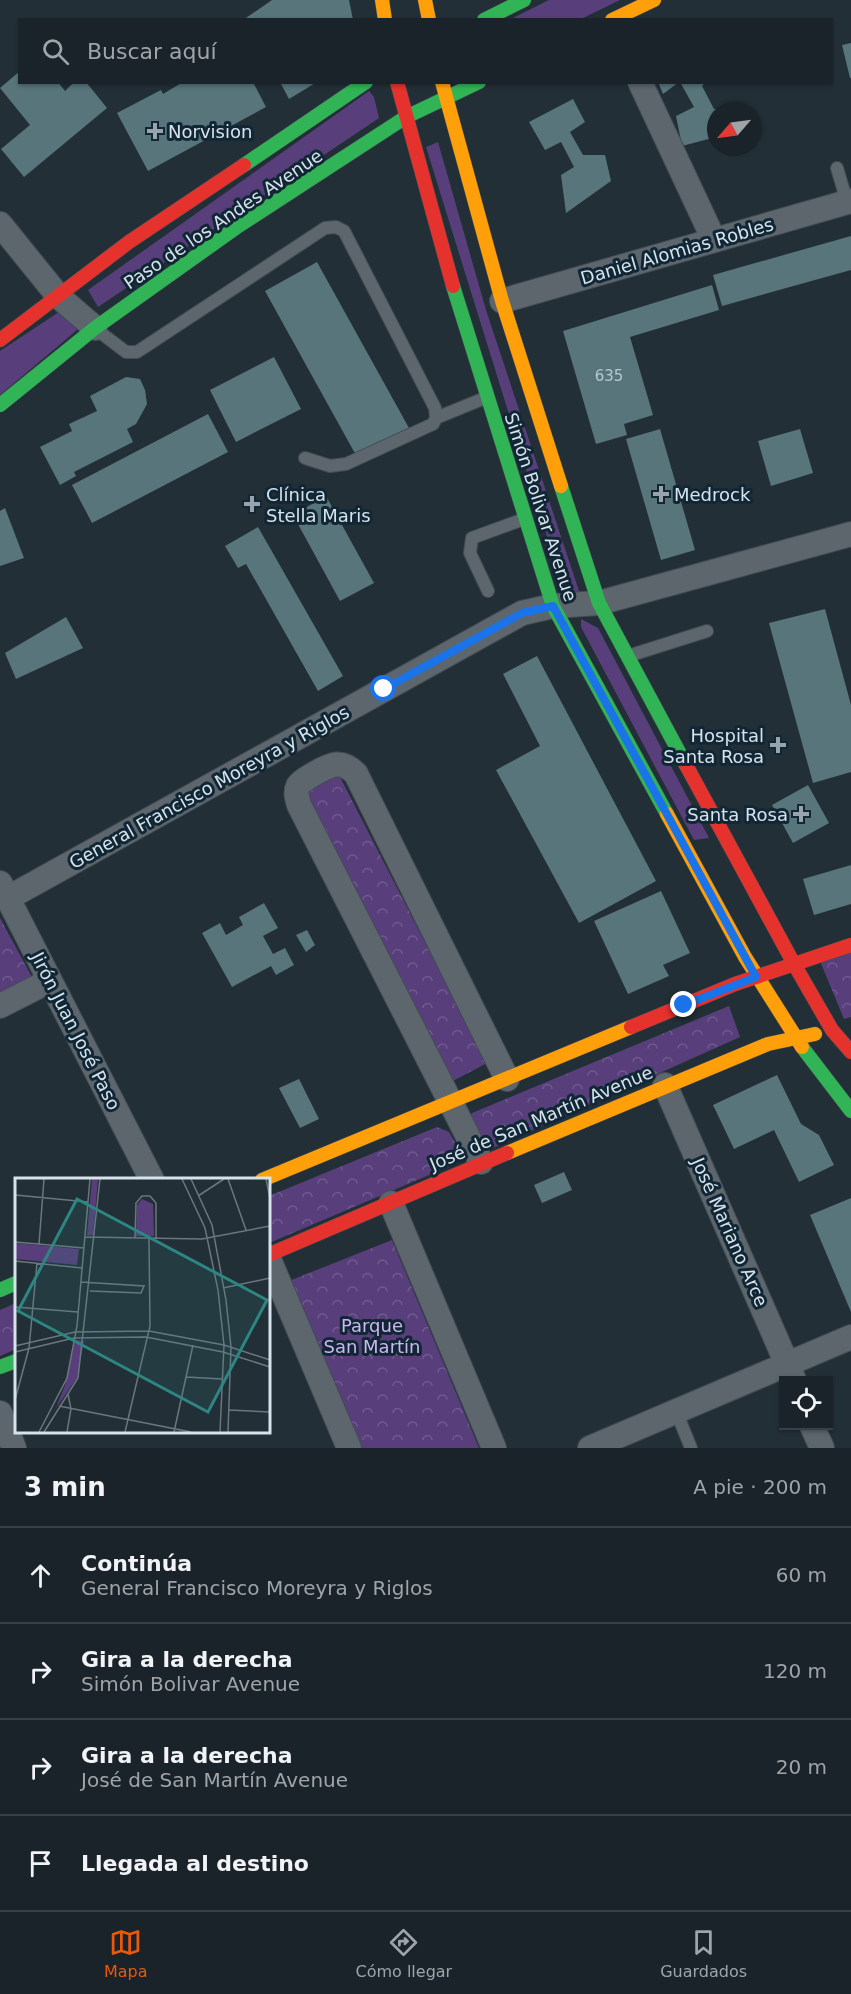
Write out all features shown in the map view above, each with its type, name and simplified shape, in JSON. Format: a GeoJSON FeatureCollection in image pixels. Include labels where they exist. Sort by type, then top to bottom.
{"type":"FeatureCollection","features":[{"type":"Feature","properties":{"kind":"main road"},"geometry":{"type":"LineString","coordinates":[[382,0],[385,18]]}},
{"type":"Feature","properties":{"kind":"main road"},"geometry":{"type":"LineString","coordinates":[[425,0],[429,18]]}},
{"type":"Feature","properties":{"kind":"main road"},"geometry":{"type":"LineString","coordinates":[[488,18],[524,0]]}},
{"type":"Feature","properties":{"kind":"main road"},"geometry":{"type":"LineString","coordinates":[[616,18],[654,0]]}},
{"type":"Feature","properties":{"kind":"main road","name":"Paso de los Andes Avenue"},"geometry":{"type":"LineString","coordinates":[[0,340],[129,242],[363,84]]}},
{"type":"Feature","properties":{"kind":"main road","name":"Simón Bolivar Avenue"},"geometry":{"type":"LineString","coordinates":[[398,84],[486,398],[553,606],[756,977],[795,1038],[851,1111]]}},
{"type":"Feature","properties":{"kind":"main road","name":"Simón Bolivar Avenue"},"geometry":{"type":"LineString","coordinates":[[442,84],[502,301],[598,603],[794,964],[832,1030],[851,1052]]}},
{"type":"Feature","properties":{"kind":"main road","name":"Paso de los Andes Avenue"},"geometry":{"type":"LineString","coordinates":[[0,405],[95,328],[236,220],[406,117],[475,84]]}},
{"type":"Feature","properties":{"kind":"main road"},"geometry":{"type":"LineString","coordinates":[[209,189],[220,191],[225,196]]}},
{"type":"Feature","properties":{"kind":"main road"},"geometry":{"type":"LineString","coordinates":[[264,1178],[756,977],[851,945]]}},
{"type":"Feature","properties":{"kind":"main road","name":"José de San Martín Avenue"},"geometry":{"type":"LineString","coordinates":[[270,1255],[665,1084],[760,1047],[851,1024]]}},
{"type":"Feature","properties":{"kind":"main road"},"geometry":{"type":"LineString","coordinates":[[0,1290],[15,1283]]}},
{"type":"Feature","properties":{"kind":"main road"},"geometry":{"type":"LineString","coordinates":[[0,1367],[15,1360]]}},
{"type":"Feature","properties":{"kind":"street"},"geometry":{"type":"LineString","coordinates":[[641,84],[714,240]]}},
{"type":"Feature","properties":{"kind":"street","name":"Daniel Alomias Robles"},"geometry":{"type":"LineString","coordinates":[[502,301],[849,202]]}},
{"type":"Feature","properties":{"kind":"street"},"geometry":{"type":"LineString","coordinates":[[0,224],[59,297],[95,328]]}},
{"type":"Feature","properties":{"kind":"street","name":"General Francisco Moreyra y Riglos"},"geometry":{"type":"LineString","coordinates":[[4,891],[522,613],[553,606],[598,603],[851,534]]}},
{"type":"Feature","properties":{"kind":"street"},"geometry":{"type":"LineString","coordinates":[[481,1162],[299,804],[296,795],[297,787],[303,781],[333,763],[343,764],[356,774],[507,1079]]}},
{"type":"Feature","properties":{"kind":"street","name":"Jirón Juan José Paso"},"geometry":{"type":"LineString","coordinates":[[4,891],[151,1178]]}},
{"type":"Feature","properties":{"kind":"street"},"geometry":{"type":"LineString","coordinates":[[0,1006],[49,981]]}},
{"type":"Feature","properties":{"kind":"street","name":"José Mariano Arce"},"geometry":{"type":"LineString","coordinates":[[665,1084],[790,1372]]}},
{"type":"Feature","properties":{"kind":"street"},"geometry":{"type":"LineString","coordinates":[[392,1203],[494,1448]]}},
{"type":"Feature","properties":{"kind":"street"},"geometry":{"type":"LineString","coordinates":[[270,1261],[349,1448]]}},
{"type":"Feature","properties":{"kind":"street"},"geometry":{"type":"LineString","coordinates":[[590,1448],[676,1411],[790,1372],[851,1337]]}},
{"type":"Feature","properties":{"kind":"street"},"geometry":{"type":"LineString","coordinates":[[0,1413],[14,1448]]}},
{"type":"Feature","properties":{"kind":"street"},"geometry":{"type":"LineString","coordinates":[[815,1430],[822,1448]]}},
{"type":"Feature","properties":{"kind":"lane"},"geometry":{"type":"LineString","coordinates":[[837,168],[849,202]]}},
{"type":"Feature","properties":{"kind":"lane"},"geometry":{"type":"LineString","coordinates":[[95,328],[126,352],[137,352],[325,228],[336,227],[348,235],[435,408],[436,418],[433,424],[346,465],[330,466],[305,458]]}},
{"type":"Feature","properties":{"kind":"lane"},"geometry":{"type":"LineString","coordinates":[[436,418],[486,398]]}},
{"type":"Feature","properties":{"kind":"lane"},"geometry":{"type":"LineString","coordinates":[[488,591],[470,553],[472,538],[525,519]]}},
{"type":"Feature","properties":{"kind":"lane"},"geometry":{"type":"LineString","coordinates":[[627,656],[707,631]]}},
{"type":"Feature","properties":{"kind":"lane"},"geometry":{"type":"LineString","coordinates":[[676,1411],[691,1448]]}},
{"type":"Feature","properties":{"kind":"green space"},"geometry":{"type":"Polygon","coordinates":[[[549,0],[620,0],[583,18],[513,18],[549,0]]]}},
{"type":"Feature","properties":{"kind":"green space"},"geometry":{"type":"Polygon","coordinates":[[[369,91],[374,97],[379,118],[98,307],[88,290],[369,91]]]}},
{"type":"Feature","properties":{"kind":"green space"},"geometry":{"type":"Polygon","coordinates":[[[438,142],[486,310],[582,600],[566,598],[426,147],[438,142]]]}},
{"type":"Feature","properties":{"kind":"green space"},"geometry":{"type":"Polygon","coordinates":[[[62,310],[77,330],[0,395],[0,351],[62,310]]]}},
{"type":"Feature","properties":{"kind":"green space"},"geometry":{"type":"Polygon","coordinates":[[[581,619],[598,628],[709,838],[694,840],[581,627],[581,619]]]}},
{"type":"Feature","properties":{"kind":"green space"},"geometry":{"type":"Polygon","coordinates":[[[339,775],[487,1063],[451,1082],[303,794],[339,775]]]}},
{"type":"Feature","properties":{"kind":"green space"},"geometry":{"type":"Polygon","coordinates":[[[0,918],[33,979],[0,995],[0,918]]]}},
{"type":"Feature","properties":{"kind":"green space"},"geometry":{"type":"Polygon","coordinates":[[[851,951],[851,1017],[844,1019],[820,961],[851,951]]]}},
{"type":"Feature","properties":{"kind":"green space"},"geometry":{"type":"Polygon","coordinates":[[[729,1006],[740,1037],[488,1150],[466,1123],[472,1113],[729,1006]]]}},
{"type":"Feature","properties":{"kind":"green space"},"geometry":{"type":"Polygon","coordinates":[[[437,1127],[449,1132],[460,1152],[455,1164],[270,1243],[270,1196],[437,1127]]]}},
{"type":"Feature","properties":{"kind":"green space","name":"Parque San Martín"},"geometry":{"type":"Polygon","coordinates":[[[392,1240],[479,1448],[360,1448],[289,1281],[392,1240]]]}},
{"type":"Feature","properties":{"kind":"green space"},"geometry":{"type":"Polygon","coordinates":[[[15,1303],[15,1349],[0,1356],[0,1310],[15,1303]]]}},
{"type":"Feature","properties":{"kind":"building"},"geometry":{"type":"Polygon","coordinates":[[[272,0],[349,0],[353,18],[246,18],[272,0]]]}},
{"type":"Feature","properties":{"kind":"building"},"geometry":{"type":"Polygon","coordinates":[[[851,43],[851,78],[850,78],[842,45],[851,43]]]}},
{"type":"Feature","properties":{"kind":"building"},"geometry":{"type":"Polygon","coordinates":[[[18,73],[18,84],[60,84],[65,91],[72,84],[88,84],[107,108],[24,177],[1,149],[30,125],[0,88],[18,73]]]}},
{"type":"Feature","properties":{"kind":"building"},"geometry":{"type":"Polygon","coordinates":[[[180,84],[254,84],[266,107],[148,171],[117,113],[161,90],[163,94],[180,84]]]}},
{"type":"Feature","properties":{"kind":"building"},"geometry":{"type":"Polygon","coordinates":[[[281,84],[314,84],[289,99],[281,84]]]}},
{"type":"Feature","properties":{"kind":"building"},"geometry":{"type":"Polygon","coordinates":[[[659,84],[676,84],[663,94],[659,84]]]}},
{"type":"Feature","properties":{"kind":"building"},"geometry":{"type":"Polygon","coordinates":[[[681,84],[704,84],[702,86],[710,102],[707,102],[707,139],[682,146],[676,116],[694,107],[681,84]]]}},
{"type":"Feature","properties":{"kind":"building"},"geometry":{"type":"Polygon","coordinates":[[[573,99],[585,122],[570,132],[583,155],[605,155],[611,181],[566,213],[561,175],[574,167],[561,142],[545,150],[529,122],[573,99]]]}},
{"type":"Feature","properties":{"kind":"building"},"geometry":{"type":"Polygon","coordinates":[[[851,236],[851,270],[722,306],[713,275],[851,236]]]}},
{"type":"Feature","properties":{"kind":"building"},"geometry":{"type":"Polygon","coordinates":[[[317,262],[409,428],[357,457],[265,291],[317,262]]]}},
{"type":"Feature","properties":{"kind":"building"},"geometry":{"type":"Polygon","coordinates":[[[712,285],[719,310],[630,337],[653,415],[624,424],[627,435],[596,444],[563,331],[712,285]]]}},
{"type":"Feature","properties":{"kind":"building"},"geometry":{"type":"Polygon","coordinates":[[[274,357],[301,409],[236,442],[210,390],[274,357]]]}},
{"type":"Feature","properties":{"kind":"building"},"geometry":{"type":"Polygon","coordinates":[[[126,377],[140,379],[145,390],[147,404],[136,424],[127,429],[133,442],[74,472],[76,476],[60,485],[40,447],[72,431],[69,424],[97,411],[90,396],[126,377]]]}},
{"type":"Feature","properties":{"kind":"building"},"geometry":{"type":"Polygon","coordinates":[[[208,414],[228,452],[92,523],[72,485],[208,414]]]}},
{"type":"Feature","properties":{"kind":"building","name":"Medrock"},"geometry":{"type":"Polygon","coordinates":[[[660,429],[695,550],[661,560],[626,439],[660,429]]]}},
{"type":"Feature","properties":{"kind":"building"},"geometry":{"type":"Polygon","coordinates":[[[800,429],[813,473],[771,486],[758,441],[800,429]]]}},
{"type":"Feature","properties":{"kind":"building"},"geometry":{"type":"Polygon","coordinates":[[[326,496],[374,583],[340,601],[293,515],[326,496]]]}},
{"type":"Feature","properties":{"kind":"building"},"geometry":{"type":"Polygon","coordinates":[[[5,508],[24,558],[0,566],[0,511],[5,508]]]}},
{"type":"Feature","properties":{"kind":"building"},"geometry":{"type":"Polygon","coordinates":[[[258,527],[343,676],[318,691],[246,564],[238,568],[225,546],[258,527]]]}},
{"type":"Feature","properties":{"kind":"building"},"geometry":{"type":"Polygon","coordinates":[[[825,609],[851,705],[851,772],[813,783],[769,623],[825,609]]]}},
{"type":"Feature","properties":{"kind":"building"},"geometry":{"type":"Polygon","coordinates":[[[66,617],[83,648],[16,679],[5,653],[66,617]]]}},
{"type":"Feature","properties":{"kind":"building"},"geometry":{"type":"Polygon","coordinates":[[[537,656],[656,881],[579,923],[496,770],[540,746],[503,674],[537,656]]]}},
{"type":"Feature","properties":{"kind":"building","name":"Santa Rosa"},"geometry":{"type":"Polygon","coordinates":[[[808,785],[829,823],[793,843],[772,805],[808,785]]]}},
{"type":"Feature","properties":{"kind":"building"},"geometry":{"type":"Polygon","coordinates":[[[851,865],[851,904],[814,915],[803,879],[851,865]]]}},
{"type":"Feature","properties":{"kind":"building"},"geometry":{"type":"Polygon","coordinates":[[[661,891],[690,953],[663,965],[669,976],[628,994],[594,921],[661,891]]]}},
{"type":"Feature","properties":{"kind":"building"},"geometry":{"type":"Polygon","coordinates":[[[264,903],[278,928],[263,936],[273,954],[285,948],[294,965],[276,975],[271,966],[232,987],[202,933],[220,923],[226,935],[243,925],[239,917],[264,903]]]}},
{"type":"Feature","properties":{"kind":"building"},"geometry":{"type":"Polygon","coordinates":[[[307,930],[315,945],[306,952],[296,935],[307,930]]]}},
{"type":"Feature","properties":{"kind":"building"},"geometry":{"type":"Polygon","coordinates":[[[777,1075],[801,1124],[819,1135],[834,1165],[799,1182],[774,1130],[734,1149],[713,1105],[777,1075]]]}},
{"type":"Feature","properties":{"kind":"building"},"geometry":{"type":"Polygon","coordinates":[[[299,1079],[319,1119],[300,1128],[279,1088],[299,1079]]]}},
{"type":"Feature","properties":{"kind":"building"},"geometry":{"type":"Polygon","coordinates":[[[564,1172],[572,1190],[542,1203],[534,1185],[564,1172]]]}},
{"type":"Feature","properties":{"kind":"building"},"geometry":{"type":"Polygon","coordinates":[[[851,1198],[851,1312],[810,1215],[851,1198]]]}},
{"type":"Feature","properties":{"kind":"traffic: fast"},"geometry":{"type":"LineString","coordinates":[[488,18],[524,0]]}},
{"type":"Feature","properties":{"kind":"traffic: fast"},"geometry":{"type":"LineString","coordinates":[[244,165],[363,84]]}},
{"type":"Feature","properties":{"kind":"traffic: fast"},"geometry":{"type":"LineString","coordinates":[[0,405],[95,328],[237,227],[406,117],[475,84]]}},
{"type":"Feature","properties":{"kind":"traffic: fast"},"geometry":{"type":"LineString","coordinates":[[453,286],[553,606],[667,814]]}},
{"type":"Feature","properties":{"kind":"traffic: fast"},"geometry":{"type":"LineString","coordinates":[[561,486],[599,603],[686,765]]}},
{"type":"Feature","properties":{"kind":"traffic: fast"},"geometry":{"type":"LineString","coordinates":[[802,1047],[851,1111]]}},
{"type":"Feature","properties":{"kind":"traffic: fast"},"geometry":{"type":"LineString","coordinates":[[0,1290],[15,1283]]}},
{"type":"Feature","properties":{"kind":"traffic: fast"},"geometry":{"type":"LineString","coordinates":[[0,1367],[15,1361]]}},
{"type":"Feature","properties":{"kind":"traffic: slow"},"geometry":{"type":"LineString","coordinates":[[382,0],[385,18]]}},
{"type":"Feature","properties":{"kind":"traffic: slow"},"geometry":{"type":"LineString","coordinates":[[425,0],[429,18]]}},
{"type":"Feature","properties":{"kind":"traffic: slow"},"geometry":{"type":"LineString","coordinates":[[616,18],[654,0]]}},
{"type":"Feature","properties":{"kind":"traffic: slow"},"geometry":{"type":"LineString","coordinates":[[443,84],[502,301],[561,486]]}},
{"type":"Feature","properties":{"kind":"traffic: slow"},"geometry":{"type":"LineString","coordinates":[[667,814],[745,957],[802,1047]]}},
{"type":"Feature","properties":{"kind":"traffic: slow"},"geometry":{"type":"LineString","coordinates":[[267,1178],[631,1027]]}},
{"type":"Feature","properties":{"kind":"traffic: slow"},"geometry":{"type":"LineString","coordinates":[[507,1153],[768,1044],[815,1034]]}},
{"type":"Feature","properties":{"kind":"traffic: jam"},"geometry":{"type":"LineString","coordinates":[[398,84],[453,286]]}},
{"type":"Feature","properties":{"kind":"traffic: jam"},"geometry":{"type":"LineString","coordinates":[[0,340],[129,242],[244,165]]}},
{"type":"Feature","properties":{"kind":"traffic: jam"},"geometry":{"type":"LineString","coordinates":[[686,765],[794,964],[832,1030],[851,1052]]}},
{"type":"Feature","properties":{"kind":"traffic: jam"},"geometry":{"type":"LineString","coordinates":[[631,1027],[735,984],[851,945]]}},
{"type":"Feature","properties":{"kind":"traffic: jam"},"geometry":{"type":"LineString","coordinates":[[270,1254],[507,1153]]}},
{"type":"Feature","properties":{"kind":"place","name":"Norvision"},"geometry":{"type":"Point","coordinates":[155,131]}},
{"type":"Feature","properties":{"kind":"place","name":"Medrock"},"geometry":{"type":"Point","coordinates":[661,494]}},
{"type":"Feature","properties":{"kind":"place","name":"Clínica Stella Maris"},"geometry":{"type":"Point","coordinates":[252,504]}},
{"type":"Feature","properties":{"kind":"place","name":"Hospital Santa Rosa"},"geometry":{"type":"Point","coordinates":[778,745]}},
{"type":"Feature","properties":{"kind":"place","name":"Santa Rosa"},"geometry":{"type":"Point","coordinates":[801,814]}},
{"type":"Feature","properties":{"kind":"route"},"geometry":{"type":"LineString","coordinates":[[384,689],[522,613],[553,606],[756,977],[684,1005]]}}]}
